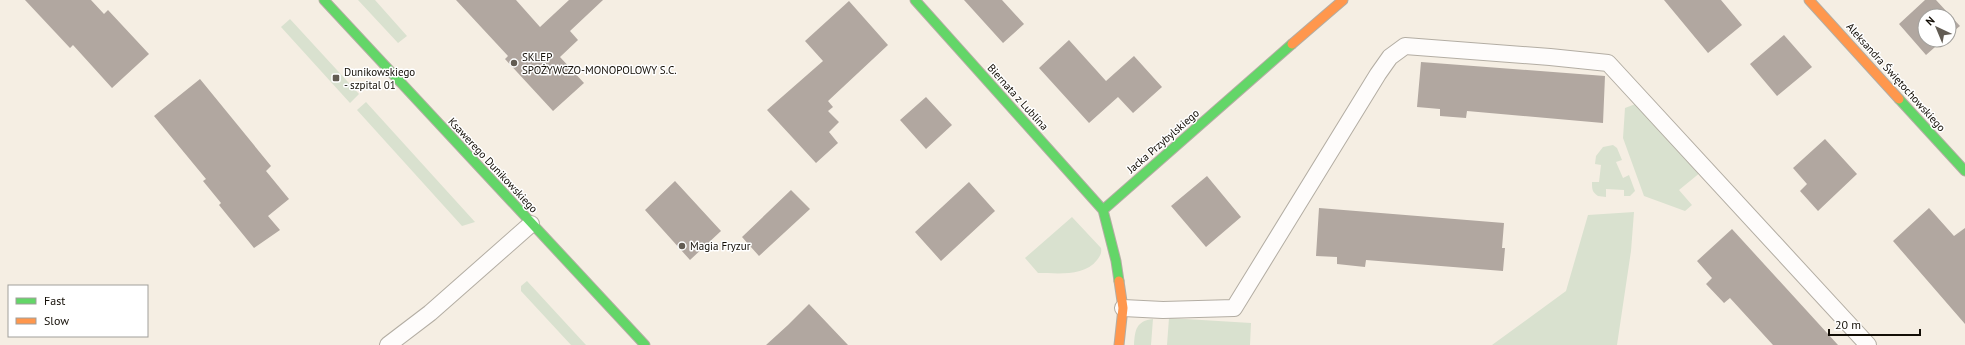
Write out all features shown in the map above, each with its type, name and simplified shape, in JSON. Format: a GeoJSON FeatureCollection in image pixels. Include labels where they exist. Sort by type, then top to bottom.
{"type":"FeatureCollection","features":[{"type":"Feature","properties":{"kind":"street","name":"Ksawerego Dunikowskiego"},"geometry":{"type":"LineString","coordinates":[[324,0],[645,345]]}},
{"type":"Feature","properties":{"kind":"street","name":"Biernata z Lublina"},"geometry":{"type":"LineString","coordinates":[[915,0],[1104,210]]}},
{"type":"Feature","properties":{"kind":"street","name":"Jacka Przybylskiego"},"geometry":{"type":"LineString","coordinates":[[1104,210],[1342,0]]}},
{"type":"Feature","properties":{"kind":"street","name":"Aleksandra Świętochowskiego"},"geometry":{"type":"LineString","coordinates":[[1809,0],[1965,171]]}},
{"type":"Feature","properties":{"kind":"street"},"geometry":{"type":"LineString","coordinates":[[1104,210],[1116,260],[1123,308],[1119,345]]}},
{"type":"Feature","properties":{"kind":"lane"},"geometry":{"type":"LineString","coordinates":[[1123,308],[1163,310],[1234,308],[1378,74],[1390,57],[1405,46],[1608,63],[1868,345]]}},
{"type":"Feature","properties":{"kind":"lane"},"geometry":{"type":"LineString","coordinates":[[388,345],[430,313],[531,224]]}},
{"type":"Feature","properties":{"kind":"green space"},"geometry":{"type":"Polygon","coordinates":[[[358,0],[375,0],[407,36],[398,43],[358,0]]]}},
{"type":"Feature","properties":{"kind":"green space"},"geometry":{"type":"Polygon","coordinates":[[[290,19],[359,94],[350,103],[281,27],[290,19]]]}},
{"type":"Feature","properties":{"kind":"green space"},"geometry":{"type":"Polygon","coordinates":[[[366,102],[475,222],[462,226],[357,110],[366,102]]]}},
{"type":"Feature","properties":{"kind":"green space"},"geometry":{"type":"Polygon","coordinates":[[[1638,103],[1701,172],[1679,190],[1692,205],[1685,211],[1644,196],[1623,138],[1625,108],[1638,103]]]}},
{"type":"Feature","properties":{"kind":"green space"},"geometry":{"type":"Polygon","coordinates":[[[1613,145],[1617,148],[1622,160],[1616,162],[1623,178],[1629,175],[1635,191],[1630,196],[1624,196],[1624,190],[1606,189],[1606,197],[1598,196],[1592,187],[1592,182],[1599,182],[1601,165],[1595,164],[1596,156],[1603,147],[1613,145]]]}},
{"type":"Feature","properties":{"kind":"green space"},"geometry":{"type":"Polygon","coordinates":[[[1634,212],[1631,251],[1617,345],[1492,345],[1566,291],[1588,215],[1634,212]]]}},
{"type":"Feature","properties":{"kind":"green space"},"geometry":{"type":"Polygon","coordinates":[[[1072,217],[1101,248],[1099,257],[1092,265],[1078,272],[1038,273],[1025,258],[1072,217]]]}},
{"type":"Feature","properties":{"kind":"green space"},"geometry":{"type":"Polygon","coordinates":[[[527,281],[586,345],[571,345],[521,291],[521,286],[527,281]]]}},
{"type":"Feature","properties":{"kind":"green space"},"geometry":{"type":"Polygon","coordinates":[[[1169,318],[1251,323],[1250,345],[1167,345],[1169,318]]]}},
{"type":"Feature","properties":{"kind":"green space"},"geometry":{"type":"Polygon","coordinates":[[[1153,319],[1151,345],[1134,345],[1136,331],[1140,324],[1147,320],[1153,319]]]}},
{"type":"Feature","properties":{"kind":"building"},"geometry":{"type":"Polygon","coordinates":[[[25,0],[91,0],[104,14],[108,10],[149,54],[112,88],[73,45],[70,48],[25,0]]]}},
{"type":"Feature","properties":{"kind":"building"},"geometry":{"type":"Polygon","coordinates":[[[456,0],[516,0],[540,27],[569,0],[603,0],[570,31],[578,40],[560,57],[584,83],[553,111],[505,59],[508,56],[456,0]]]}},
{"type":"Feature","properties":{"kind":"building"},"geometry":{"type":"Polygon","coordinates":[[[964,0],[1002,0],[1024,24],[1003,43],[964,0]]]}},
{"type":"Feature","properties":{"kind":"building"},"geometry":{"type":"Polygon","coordinates":[[[1664,0],[1721,0],[1742,25],[1708,53],[1664,0]]]}},
{"type":"Feature","properties":{"kind":"building"},"geometry":{"type":"Polygon","coordinates":[[[1925,0],[1936,0],[1943,8],[1917,8],[1917,45],[1899,24],[1925,0]]]}},
{"type":"Feature","properties":{"kind":"building"},"geometry":{"type":"Polygon","coordinates":[[[849,1],[888,45],[828,101],[833,107],[828,111],[839,122],[829,132],[838,143],[816,163],[767,110],[823,61],[805,41],[849,1]]]}},
{"type":"Feature","properties":{"kind":"building"},"geometry":{"type":"Polygon","coordinates":[[[1784,35],[1812,67],[1777,96],[1750,64],[1784,35]]]}},
{"type":"Feature","properties":{"kind":"building"},"geometry":{"type":"Polygon","coordinates":[[[1069,40],[1106,81],[1134,56],[1162,87],[1133,113],[1118,97],[1089,123],[1039,68],[1069,40]]]}},
{"type":"Feature","properties":{"kind":"building"},"geometry":{"type":"Polygon","coordinates":[[[1920,48],[1934,48],[1926,55],[1920,48]]]}},
{"type":"Feature","properties":{"kind":"building"},"geometry":{"type":"Polygon","coordinates":[[[1421,62],[1605,76],[1603,123],[1467,111],[1466,118],[1440,116],[1440,109],[1417,107],[1421,62]]]}},
{"type":"Feature","properties":{"kind":"building"},"geometry":{"type":"Polygon","coordinates":[[[200,79],[271,166],[266,171],[289,199],[268,216],[280,230],[254,248],[219,205],[221,203],[203,181],[206,179],[154,116],[200,79]]]}},
{"type":"Feature","properties":{"kind":"building"},"geometry":{"type":"Polygon","coordinates":[[[926,97],[952,125],[926,149],[900,120],[926,97]]]}},
{"type":"Feature","properties":{"kind":"building"},"geometry":{"type":"Polygon","coordinates":[[[1825,139],[1857,174],[1818,211],[1800,191],[1807,184],[1793,168],[1825,139]]]}},
{"type":"Feature","properties":{"kind":"building"},"geometry":{"type":"Polygon","coordinates":[[[1207,176],[1241,217],[1206,247],[1171,206],[1207,176]]]}},
{"type":"Feature","properties":{"kind":"building"},"geometry":{"type":"Polygon","coordinates":[[[675,181],[721,231],[690,260],[645,210],[675,181]]]}},
{"type":"Feature","properties":{"kind":"building"},"geometry":{"type":"Polygon","coordinates":[[[969,182],[995,211],[941,261],[915,232],[969,182]]]}},
{"type":"Feature","properties":{"kind":"building"},"geometry":{"type":"Polygon","coordinates":[[[791,190],[810,209],[759,256],[742,237],[791,190]]]}},
{"type":"Feature","properties":{"kind":"building"},"geometry":{"type":"Polygon","coordinates":[[[1319,208],[1504,223],[1502,248],[1505,248],[1503,271],[1366,260],[1365,267],[1337,264],[1337,257],[1316,256],[1319,208]]]}},
{"type":"Feature","properties":{"kind":"building"},"geometry":{"type":"Polygon","coordinates":[[[1929,208],[1954,236],[1965,228],[1965,324],[1893,241],[1929,208]]]}},
{"type":"Feature","properties":{"kind":"building"},"geometry":{"type":"Polygon","coordinates":[[[1732,229],[1838,345],[1773,345],[1730,298],[1724,303],[1706,284],[1712,278],[1697,261],[1732,229]]]}},
{"type":"Feature","properties":{"kind":"building"},"geometry":{"type":"Polygon","coordinates":[[[809,304],[848,345],[766,345],[788,325],[809,304]]]}},
{"type":"Feature","properties":{"kind":"traffic: fast"},"geometry":{"type":"LineString","coordinates":[[324,0],[645,345]]}},
{"type":"Feature","properties":{"kind":"traffic: fast"},"geometry":{"type":"LineString","coordinates":[[915,0],[1103,210],[1116,261],[1119,281]]}},
{"type":"Feature","properties":{"kind":"traffic: fast"},"geometry":{"type":"LineString","coordinates":[[1103,210],[1292,44]]}},
{"type":"Feature","properties":{"kind":"traffic: fast"},"geometry":{"type":"LineString","coordinates":[[1899,99],[1965,171]]}},
{"type":"Feature","properties":{"kind":"traffic: slow"},"geometry":{"type":"LineString","coordinates":[[1292,44],[1343,0]]}},
{"type":"Feature","properties":{"kind":"traffic: slow"},"geometry":{"type":"LineString","coordinates":[[1809,0],[1899,99]]}},
{"type":"Feature","properties":{"kind":"traffic: slow"},"geometry":{"type":"LineString","coordinates":[[1119,281],[1123,308],[1119,345]]}},
{"type":"Feature","properties":{"kind":"place","name":"SKLEP SPOŻYWCZO-MONOPOLOWY S.C."},"geometry":{"type":"Point","coordinates":[514,63]}},
{"type":"Feature","properties":{"kind":"place","name":"Dunikowskiego - szpital 01"},"geometry":{"type":"Point","coordinates":[336,78]}},
{"type":"Feature","properties":{"kind":"place","name":"Magia Fryzur"},"geometry":{"type":"Point","coordinates":[682,246]}}]}
